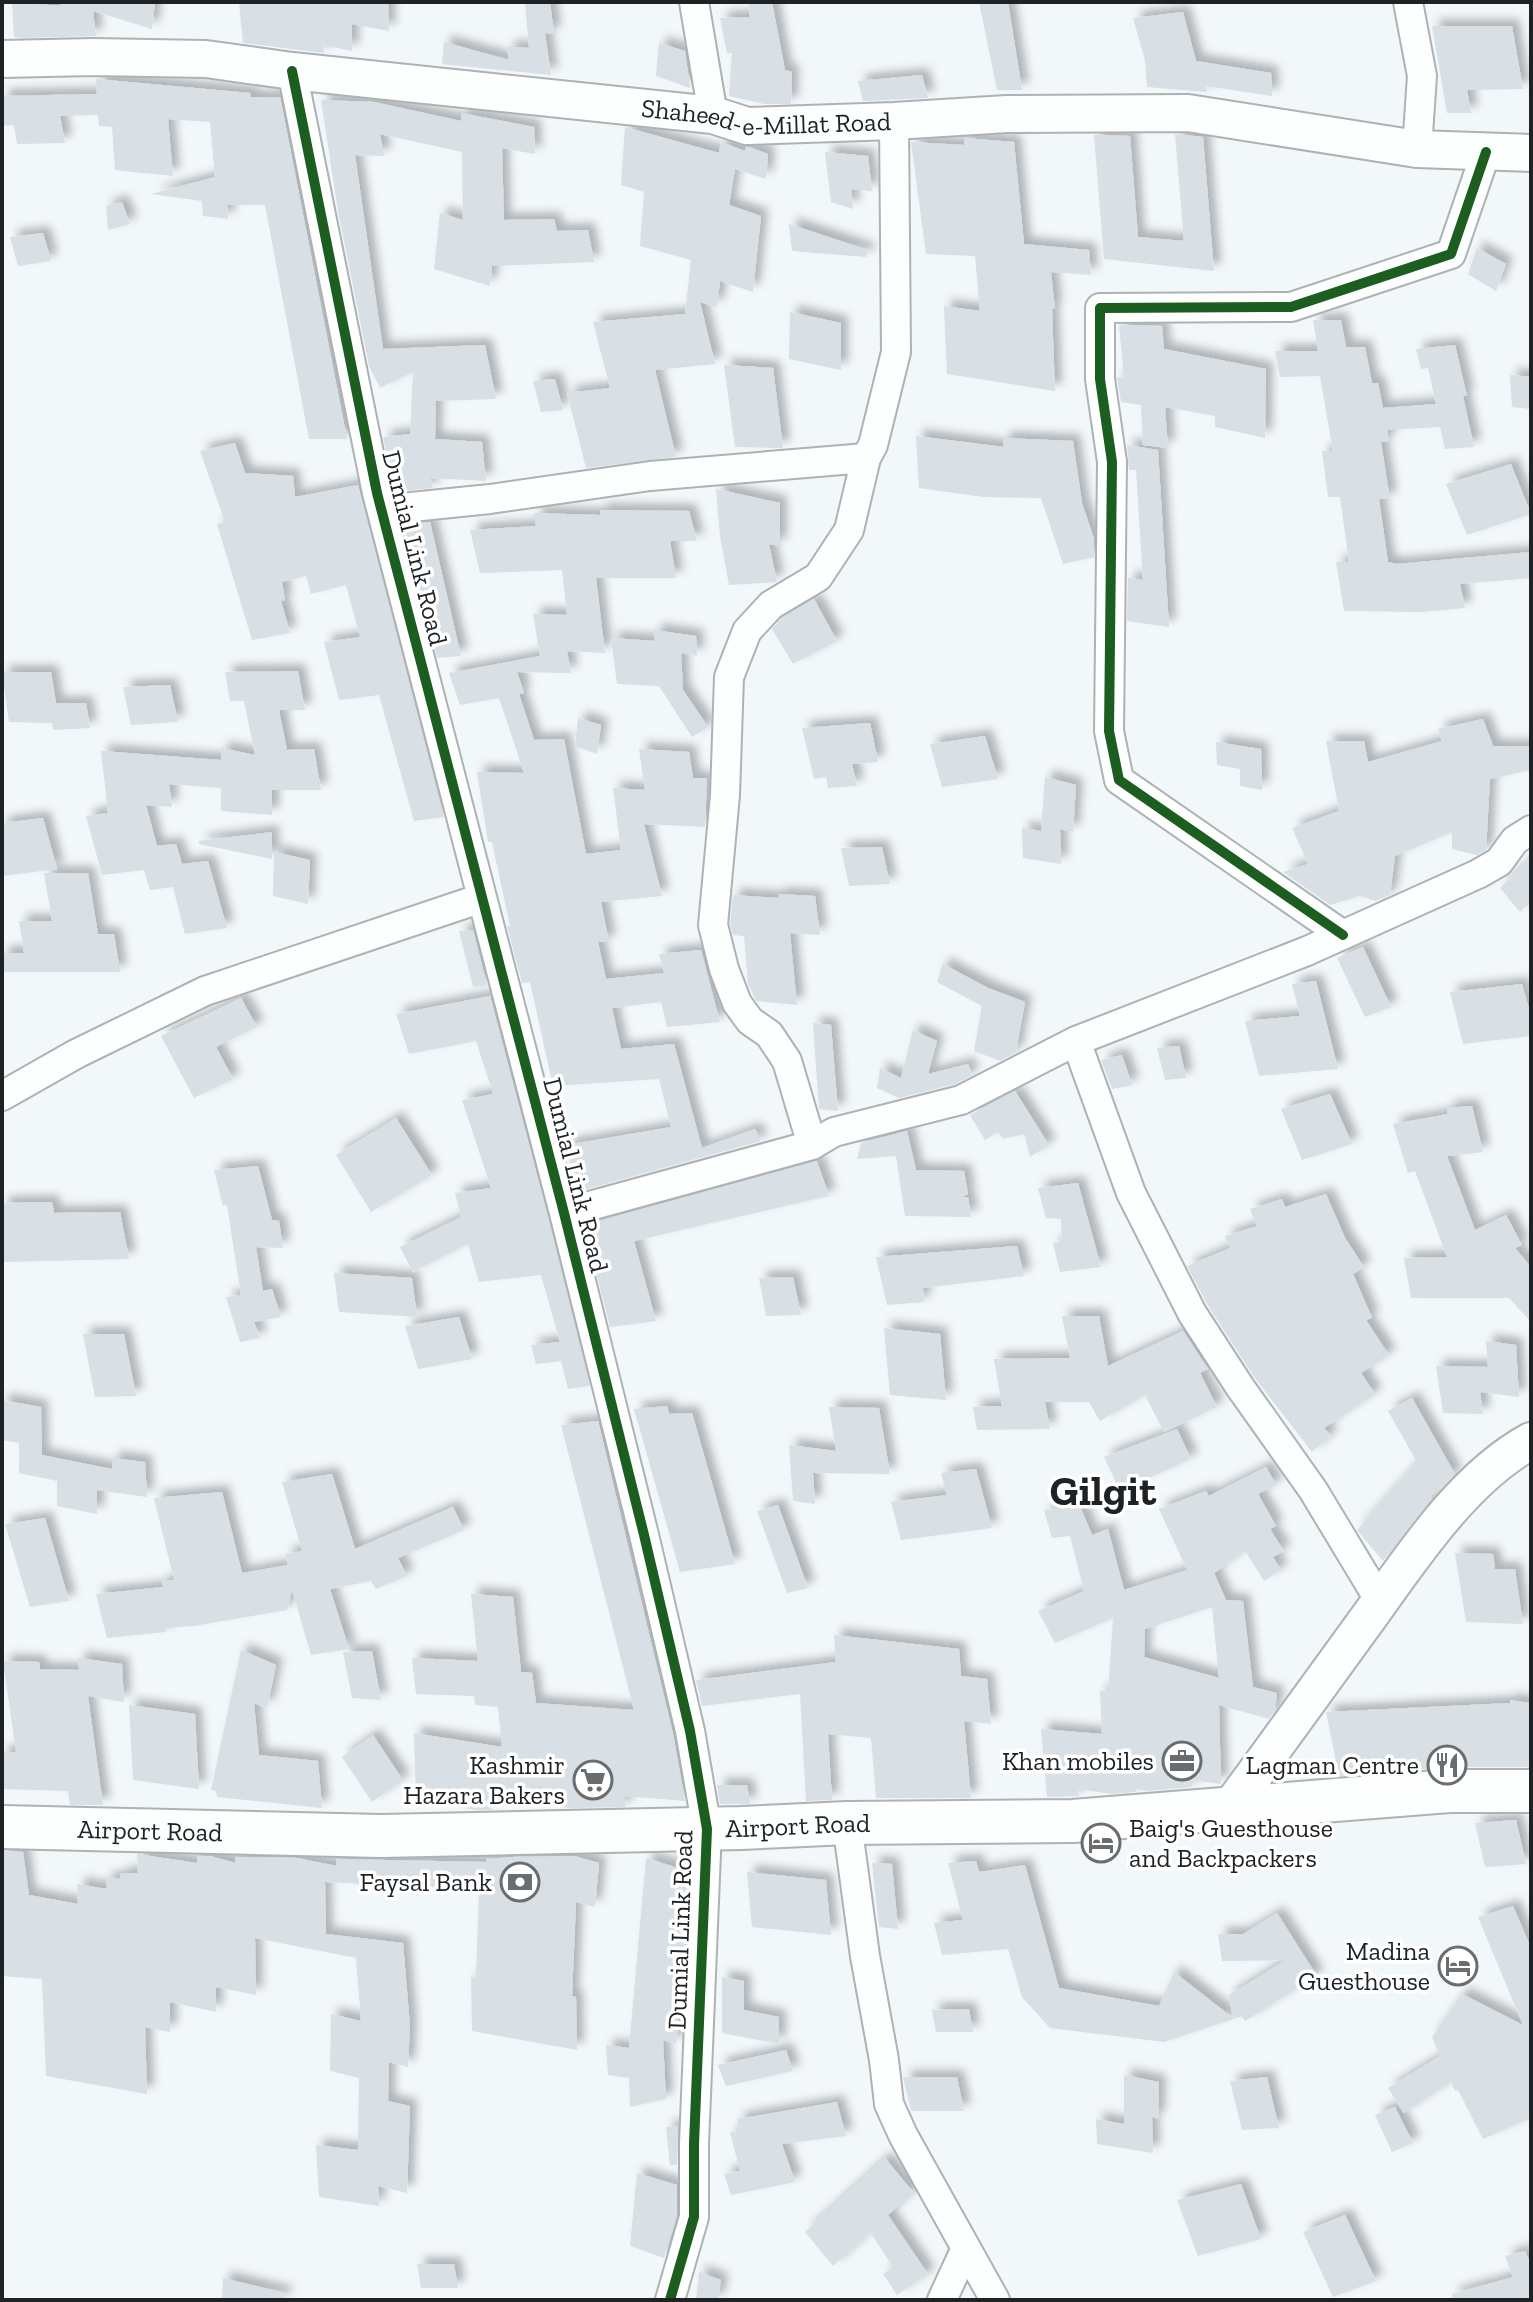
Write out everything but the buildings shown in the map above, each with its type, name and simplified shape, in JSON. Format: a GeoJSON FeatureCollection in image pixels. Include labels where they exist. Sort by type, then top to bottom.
{"type":"FeatureCollection","features":[{"type":"Feature","properties":{"kind":"highway","name":"Airport Road"},"geometry":{"type":"LineString","coordinates":[[2,1827],[381,1836],[847,1823],[1073,1821],[1449,1791],[1531,1791]]}},
{"type":"Feature","properties":{"kind":"main road","name":"Shaheed-e-Millat Road"},"geometry":{"type":"LineString","coordinates":[[2,59],[206,59],[292,71],[713,115],[747,126],[1007,114],[1188,113],[1417,149],[1531,153]]}},
{"type":"Feature","properties":{"kind":"main road"},"geometry":{"type":"LineString","coordinates":[[1229,1809],[1406,1563],[1474,1484],[1515,1449],[1531,1441]]}},
{"type":"Feature","properties":{"kind":"street"},"geometry":{"type":"LineString","coordinates":[[694,2],[713,115]]}},
{"type":"Feature","properties":{"kind":"street"},"geometry":{"type":"LineString","coordinates":[[1408,2],[1422,76],[1417,149]]}},
{"type":"Feature","properties":{"kind":"street","name":"Dumial Link Road"},"geometry":{"type":"LineString","coordinates":[[292,71],[382,510],[564,1213],[683,1701],[707,1829],[694,2144],[694,2217],[670,2300]]}},
{"type":"Feature","properties":{"kind":"street"},"geometry":{"type":"LineString","coordinates":[[812,1145],[787,1061],[769,1034],[750,1021],[737,1003],[724,969],[713,925],[725,795],[729,677],[747,631],[771,605],[818,577],[849,530],[896,352],[894,121]]}},
{"type":"Feature","properties":{"kind":"street"},"geometry":{"type":"LineString","coordinates":[[1343,935],[1119,780],[1109,731],[1112,462],[1100,379],[1100,308],[1291,307],[1451,254],[1486,152]]}},
{"type":"Feature","properties":{"kind":"street"},"geometry":{"type":"LineString","coordinates":[[382,510],[490,499],[650,476],[866,458]]}},
{"type":"Feature","properties":{"kind":"street"},"geometry":{"type":"LineString","coordinates":[[564,1213],[812,1145],[834,1132],[961,1100],[1076,1041],[1343,935],[1478,874],[1499,862],[1515,840],[1531,830]]}},
{"type":"Feature","properties":{"kind":"street"},"geometry":{"type":"LineString","coordinates":[[2,1096],[76,1054],[205,991],[482,898]]}},
{"type":"Feature","properties":{"kind":"street"},"geometry":{"type":"LineString","coordinates":[[1076,1041],[1131,1193],[1192,1313],[1313,1490],[1380,1601]]}},
{"type":"Feature","properties":{"kind":"street"},"geometry":{"type":"LineString","coordinates":[[847,1823],[889,2104],[903,2135],[995,2300]]}},
{"type":"Feature","properties":{"kind":"street"},"geometry":{"type":"LineString","coordinates":[[942,2300],[966,2248]]}},
{"type":"Feature","properties":{"kind":"cycle path"},"geometry":{"type":"LineString","coordinates":[[292,71],[377,493],[564,1213],[644,1535],[690,1731],[707,1829],[694,2144],[694,2217],[670,2300]]}},
{"type":"Feature","properties":{"kind":"cycle path"},"geometry":{"type":"LineString","coordinates":[[1343,935],[1119,780],[1109,731],[1112,462],[1100,379],[1100,308],[1291,307],[1451,254],[1486,152]]}},
{"type":"Feature","properties":{"kind":"place","name":"Khan mobiles"},"geometry":{"type":"Point","coordinates":[1182,1761]}},
{"type":"Feature","properties":{"kind":"place","name":"Lagman Centre"},"geometry":{"type":"Point","coordinates":[1447,1765]}},
{"type":"Feature","properties":{"kind":"place","name":"Kashmir Hazara Bakers"},"geometry":{"type":"Point","coordinates":[593,1780]}},
{"type":"Feature","properties":{"kind":"place","name":"Baig's Guesthouse and Backpackers"},"geometry":{"type":"Point","coordinates":[1101,1843]}},
{"type":"Feature","properties":{"kind":"place","name":"Faysal Bank"},"geometry":{"type":"Point","coordinates":[520,1882]}},
{"type":"Feature","properties":{"kind":"place","name":"Madina Guesthouse"},"geometry":{"type":"Point","coordinates":[1458,1966]}},
{"type":"Feature","properties":{"kind":"district","name":"Gilgit"},"geometry":{"type":"Point","coordinates":[1103,1490]}}]}
